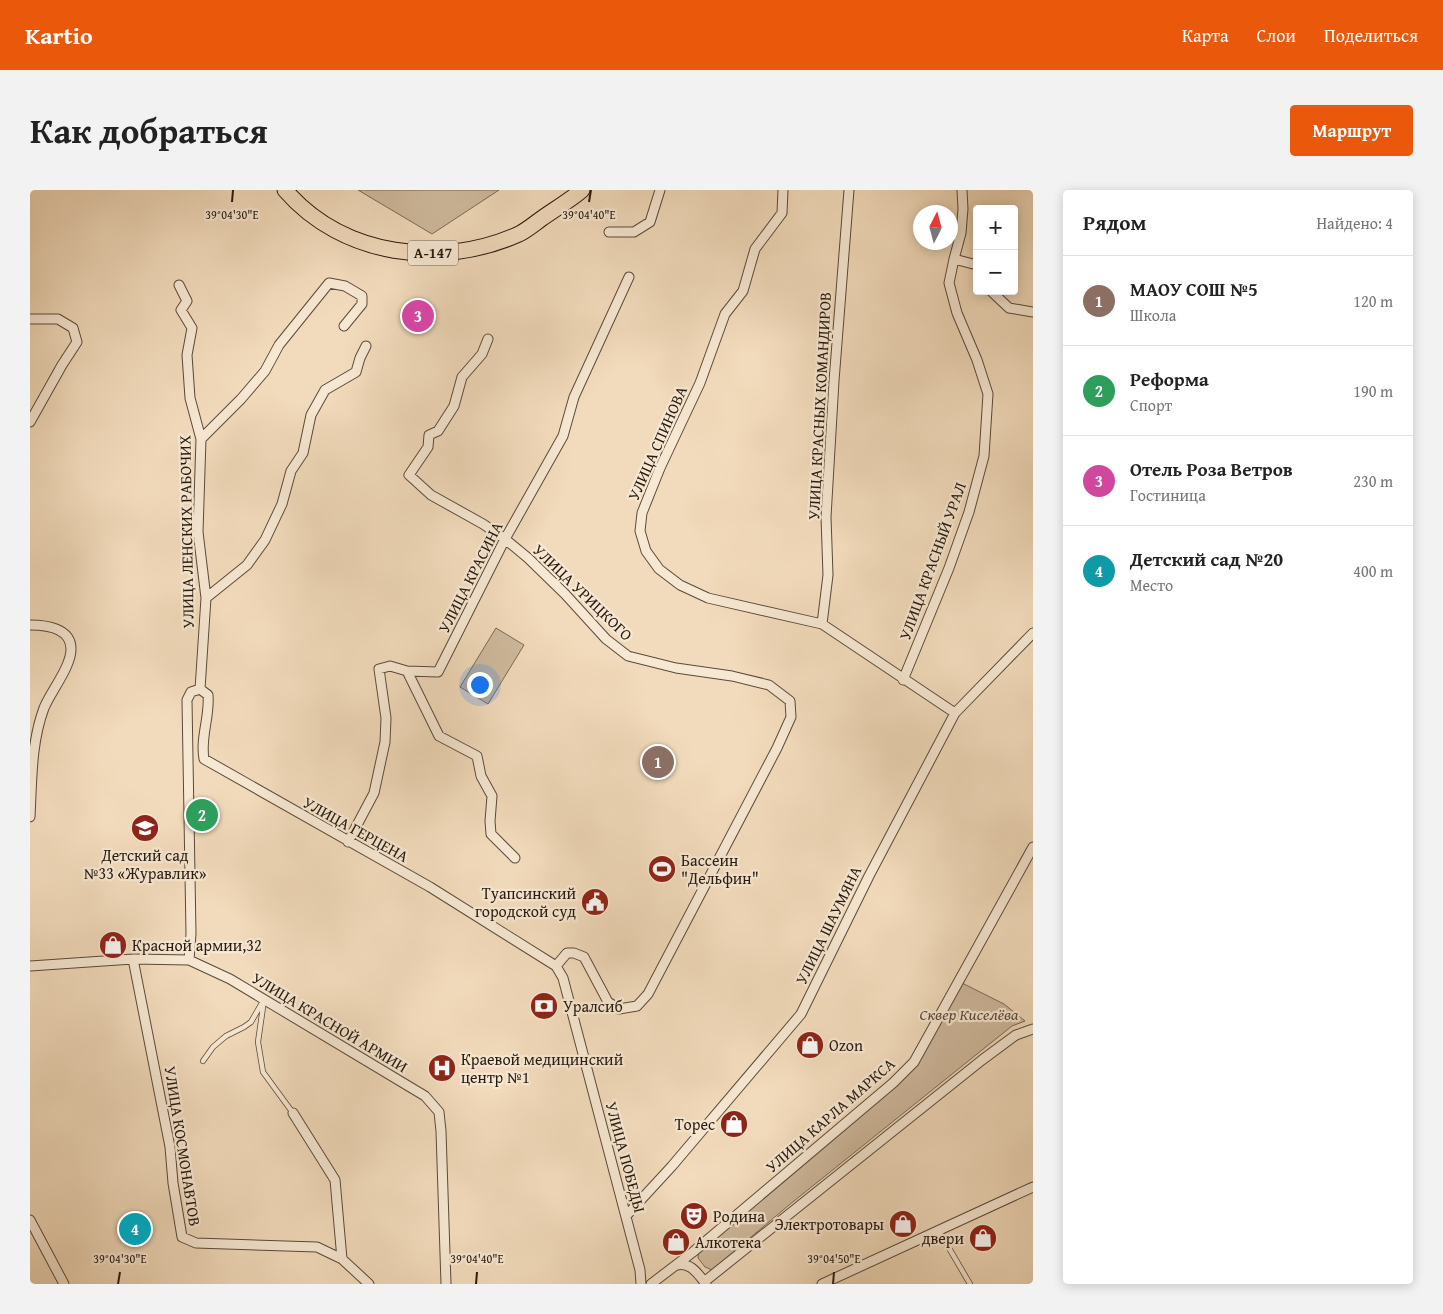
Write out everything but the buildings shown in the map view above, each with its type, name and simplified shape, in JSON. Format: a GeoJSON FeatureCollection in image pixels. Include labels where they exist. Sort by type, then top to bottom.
{"type":"FeatureCollection","features":[{"type":"Feature","properties":{"kind":"highway","name":"А-147"},"geometry":{"type":"LineString","coordinates":[[286,190],[298,205],[324,225],[361,241],[399,252],[444,254],[480,248],[521,233],[582,190]]}},
{"type":"Feature","properties":{"kind":"street"},"geometry":{"type":"LineString","coordinates":[[609,232],[634,232],[650,222],[660,190]]}},
{"type":"Feature","properties":{"kind":"street","name":"УЛИЦА СПИНОВА"},"geometry":{"type":"LineString","coordinates":[[783,190],[782,213],[756,249],[743,291],[725,314],[700,383],[660,468],[642,513],[640,531],[646,551],[659,569],[680,585],[708,598],[822,624],[955,713]]}},
{"type":"Feature","properties":{"kind":"street","name":"УЛИЦА КРАСНЫХ КОМАНДИРОВ"},"geometry":{"type":"LineString","coordinates":[[822,624],[828,575],[826,517],[834,381],[849,190]]}},
{"type":"Feature","properties":{"kind":"street","name":"УЛИЦА КРАСНЫЙ УРАЛ"},"geometry":{"type":"LineString","coordinates":[[903,680],[950,568],[969,512],[984,456],[988,394],[977,360],[957,313],[949,283],[961,233],[962,190]]}},
{"type":"Feature","properties":{"kind":"street"},"geometry":{"type":"LineString","coordinates":[[954,259],[973,264]]}},
{"type":"Feature","properties":{"kind":"street","name":"УЛИЦА КРАСИНА"},"geometry":{"type":"LineString","coordinates":[[348,842],[374,793],[385,742],[386,718],[379,669],[390,666],[407,671],[438,672],[505,539],[563,436],[574,397],[629,277]]}},
{"type":"Feature","properties":{"kind":"street"},"geometry":{"type":"LineString","coordinates":[[201,439],[241,399],[265,371],[279,345],[329,283],[344,286],[362,296],[362,304],[344,326]]}},
{"type":"Feature","properties":{"kind":"street","name":"УЛИЦА ЛЕНСКИХ РАБОЧИХ"},"geometry":{"type":"LineString","coordinates":[[179,285],[187,301],[181,310],[192,328],[187,355],[190,398],[201,439],[198,532],[206,598],[200,689]]}},
{"type":"Feature","properties":{"kind":"street"},"geometry":{"type":"LineString","coordinates":[[995,295],[1009,308],[1033,312]]}},
{"type":"Feature","properties":{"kind":"street"},"geometry":{"type":"LineString","coordinates":[[30,319],[58,319],[73,328],[77,342],[30,422]]}},
{"type":"Feature","properties":{"kind":"street","name":"УЛИЦА УРИЦКОГО"},"geometry":{"type":"LineString","coordinates":[[488,339],[482,354],[462,377],[454,406],[438,431],[429,435],[428,447],[409,475],[431,495],[483,524],[528,558],[566,594],[606,639],[628,656],[676,668],[732,676],[769,685],[790,701],[791,717],[777,748],[648,994],[636,1006],[619,1009],[608,1002],[584,957],[574,953],[567,954],[556,966]]}},
{"type":"Feature","properties":{"kind":"street"},"geometry":{"type":"LineString","coordinates":[[206,598],[247,565],[265,540],[282,504],[291,472],[303,453],[311,415],[325,390],[356,372],[366,346]]}},
{"type":"Feature","properties":{"kind":"street"},"geometry":{"type":"LineString","coordinates":[[30,625],[56,628],[65,634],[71,650],[59,681],[45,706],[34,745],[30,817]]}},
{"type":"Feature","properties":{"kind":"street","name":"УЛИЦА ШАУМЯНА"},"geometry":{"type":"LineString","coordinates":[[626,1216],[672,1166],[801,1014],[869,876],[955,713],[1033,633]]}},
{"type":"Feature","properties":{"kind":"street"},"geometry":{"type":"LineString","coordinates":[[407,671],[439,736],[477,756],[481,776],[492,796],[491,834],[515,858]]}},
{"type":"Feature","properties":{"kind":"street"},"geometry":{"type":"LineString","coordinates":[[189,960],[191,934],[187,700],[191,692],[200,689]]}},
{"type":"Feature","properties":{"kind":"street","name":"УЛИЦА ГЕРЦЕНА"},"geometry":{"type":"LineString","coordinates":[[200,689],[208,695],[209,706],[202,748],[204,759],[430,887],[556,966]]}},
{"type":"Feature","properties":{"kind":"street","name":"УЛИЦА КАРЛА МАРКСА"},"geometry":{"type":"LineString","coordinates":[[652,1283],[693,1252],[881,1093],[914,1062],[1033,847]]}},
{"type":"Feature","properties":{"kind":"street","name":"УЛИЦА КРАСНОЙ АРМИИ"},"geometry":{"type":"LineString","coordinates":[[30,966],[133,959],[189,960],[230,979],[425,1096],[439,1112],[446,1284]]}},
{"type":"Feature","properties":{"kind":"street","name":"УЛИЦА КОСМОНАВТОВ"},"geometry":{"type":"LineString","coordinates":[[133,959],[170,1147],[173,1183],[182,1237],[196,1244],[317,1247],[342,1259]]}},
{"type":"Feature","properties":{"kind":"street","name":"УЛИЦА ПОБЕДЫ"},"geometry":{"type":"LineString","coordinates":[[556,966],[563,978],[641,1280],[644,1278],[652,1283]]}},
{"type":"Feature","properties":{"kind":"street"},"geometry":{"type":"LineString","coordinates":[[676,1265],[684,1264],[691,1267],[705,1283],[982,1060],[1016,1035],[1030,1032]]}},
{"type":"Feature","properties":{"kind":"street"},"geometry":{"type":"LineString","coordinates":[[293,1113],[335,1180],[342,1259],[369,1284]]}},
{"type":"Feature","properties":{"kind":"street"},"geometry":{"type":"LineString","coordinates":[[822,1284],[1033,1187]]}},
{"type":"Feature","properties":{"kind":"street"},"geometry":{"type":"LineString","coordinates":[[30,1220],[64,1284]]}},
{"type":"Feature","properties":{"kind":"street"},"geometry":{"type":"LineString","coordinates":[[691,1267],[690,1259],[693,1252]]}},
{"type":"Feature","properties":{"kind":"lane"},"geometry":{"type":"LineString","coordinates":[[204,1061],[213,1047],[226,1036],[251,1022],[264,1000]]}},
{"type":"Feature","properties":{"kind":"lane"},"geometry":{"type":"LineString","coordinates":[[264,1000],[258,1042],[263,1072],[293,1113]]}},
{"type":"Feature","properties":{"kind":"lane"},"geometry":{"type":"LineString","coordinates":[[939,1231],[970,1284]]}},
{"type":"Feature","properties":{"kind":"green space"},"geometry":{"type":"Polygon","coordinates":[[[358,190],[499,190],[432,234],[358,190]]]}},
{"type":"Feature","properties":{"kind":"green space"},"geometry":{"type":"Polygon","coordinates":[[[496,628],[524,645],[488,704],[460,687],[496,628]]]}},
{"type":"Feature","properties":{"kind":"green space","name":"Сквер Киселёва"},"geometry":{"type":"Polygon","coordinates":[[[960,982],[1004,1004],[1025,1021],[1012,1026],[789,1205],[712,1270],[705,1267],[698,1258],[699,1250],[905,1074],[960,982]]]}},
{"type":"Feature","properties":{"kind":"place","name":"Отель Роза Ветров"},"geometry":{"type":"Point","coordinates":[418,316]}},
{"type":"Feature","properties":{"kind":"place","name":"МАОУ СОШ №5"},"geometry":{"type":"Point","coordinates":[658,762]}},
{"type":"Feature","properties":{"kind":"place","name":"Реформа"},"geometry":{"type":"Point","coordinates":[202,815]}},
{"type":"Feature","properties":{"kind":"place","name":"Детский сад №33 «Журавлик»"},"geometry":{"type":"Point","coordinates":[145,828]}},
{"type":"Feature","properties":{"kind":"place","name":"Бассеин \"Дельфин\""},"geometry":{"type":"Point","coordinates":[662,869]}},
{"type":"Feature","properties":{"kind":"place","name":"Туапсинский городской суд"},"geometry":{"type":"Point","coordinates":[595,902]}},
{"type":"Feature","properties":{"kind":"place","name":"Красной армии,32"},"geometry":{"type":"Point","coordinates":[113,945]}},
{"type":"Feature","properties":{"kind":"place","name":"Уралсиб"},"geometry":{"type":"Point","coordinates":[544,1006]}},
{"type":"Feature","properties":{"kind":"place","name":"Ozon"},"geometry":{"type":"Point","coordinates":[810,1045]}},
{"type":"Feature","properties":{"kind":"place","name":"Краевой медицинский центр №1"},"geometry":{"type":"Point","coordinates":[442,1068]}},
{"type":"Feature","properties":{"kind":"place","name":"Торес"},"geometry":{"type":"Point","coordinates":[734,1124]}},
{"type":"Feature","properties":{"kind":"place","name":"Родина"},"geometry":{"type":"Point","coordinates":[694,1216]}},
{"type":"Feature","properties":{"kind":"place","name":"Электротовары"},"geometry":{"type":"Point","coordinates":[903,1224]}},
{"type":"Feature","properties":{"kind":"place","name":"Детский сад №20"},"geometry":{"type":"Point","coordinates":[135,1229]}},
{"type":"Feature","properties":{"kind":"place","name":"двери"},"geometry":{"type":"Point","coordinates":[983,1238]}},
{"type":"Feature","properties":{"kind":"place","name":"Алкотека"},"geometry":{"type":"Point","coordinates":[676,1242]}}]}
